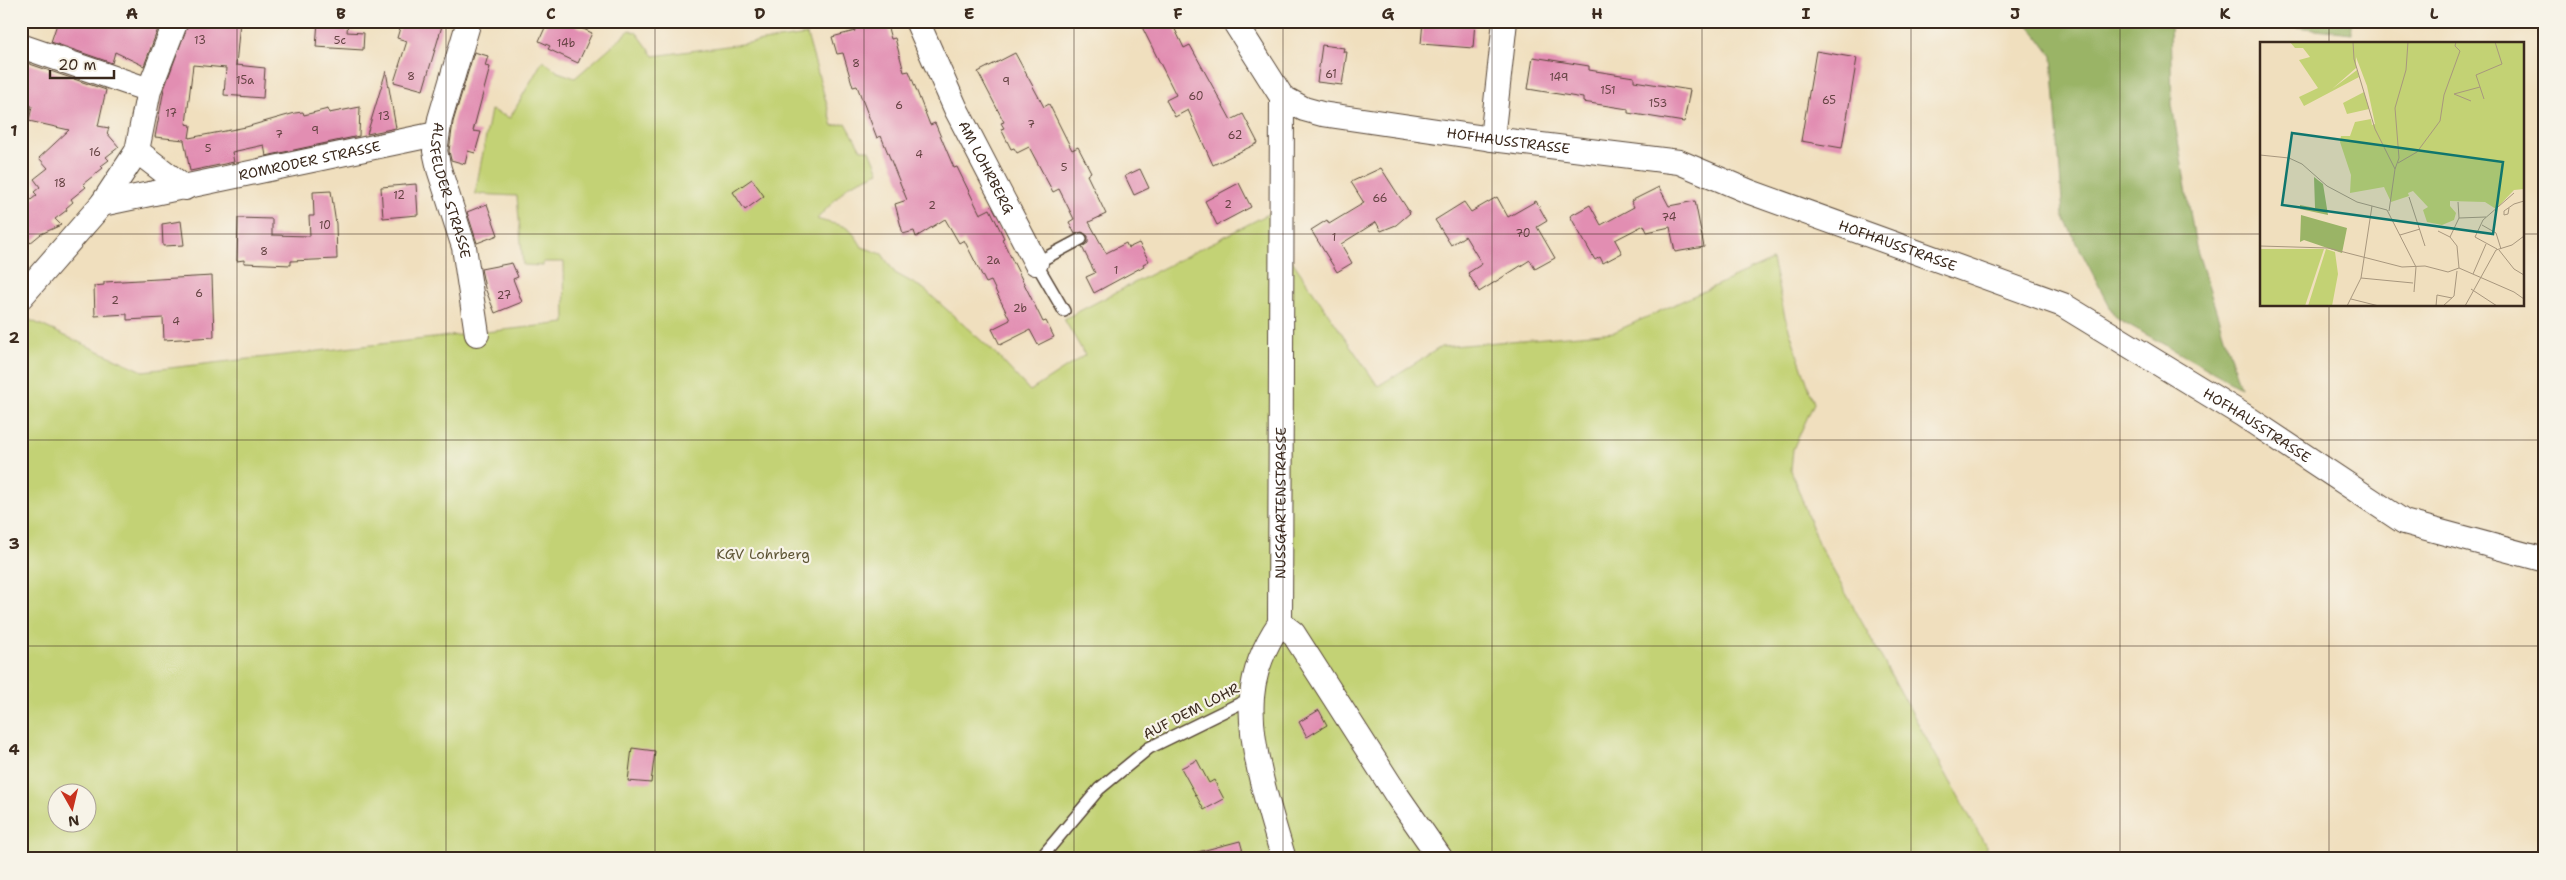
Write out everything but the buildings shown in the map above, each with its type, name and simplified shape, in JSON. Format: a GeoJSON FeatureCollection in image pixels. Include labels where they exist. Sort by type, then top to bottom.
{"type":"FeatureCollection","features":[{"type":"Feature","properties":{"kind":"street"},"geometry":{"type":"LineString","coordinates":[[21,297],[102,204],[137,151],[149,90],[176,21]]}},
{"type":"Feature","properties":{"kind":"street","name":"ALSFELDER STRASSE"},"geometry":{"type":"LineString","coordinates":[[469,21],[436,134],[435,151],[464,247],[477,334]]}},
{"type":"Feature","properties":{"kind":"street","name":"AM LOHRBERG"},"geometry":{"type":"LineString","coordinates":[[916,21],[956,109],[1036,264]]}},
{"type":"Feature","properties":{"kind":"street","name":"HOFHAUSSTRASSE"},"geometry":{"type":"LineString","coordinates":[[1234,21],[1282,97],[1304,109],[1322,114],[1492,139],[1661,158],[1680,162],[1750,192],[2063,305],[2243,415],[2404,522],[2545,560]]}},
{"type":"Feature","properties":{"kind":"street"},"geometry":{"type":"LineString","coordinates":[[1492,139],[1506,21]]}},
{"type":"Feature","properties":{"kind":"street"},"geometry":{"type":"LineString","coordinates":[[21,46],[149,90]]}},
{"type":"Feature","properties":{"kind":"street","name":"NUSSGARTENSTRASSE"},"geometry":{"type":"LineString","coordinates":[[1280,623],[1282,97]]}},
{"type":"Feature","properties":{"kind":"street","name":"ROMRODER STRASSE"},"geometry":{"type":"LineString","coordinates":[[102,204],[436,134]]}},
{"type":"Feature","properties":{"kind":"street"},"geometry":{"type":"LineString","coordinates":[[137,151],[185,188]]}},
{"type":"Feature","properties":{"kind":"street"},"geometry":{"type":"LineString","coordinates":[[1284,859],[1255,749],[1252,698],[1259,663],[1280,623],[1293,633],[1398,797],[1441,859]]}},
{"type":"Feature","properties":{"kind":"lane"},"geometry":{"type":"LineString","coordinates":[[1036,264],[1081,239]]}},
{"type":"Feature","properties":{"kind":"lane","name":"AM LOHRBERG"},"geometry":{"type":"LineString","coordinates":[[1036,264],[1064,311]]}},
{"type":"Feature","properties":{"kind":"lane","name":"AUF DEM LOHR"},"geometry":{"type":"LineString","coordinates":[[1040,859],[1099,789],[1149,748],[1252,698]]}},
{"type":"Feature","properties":{"kind":"green space"},"geometry":{"type":"Polygon","coordinates":[[[2026,21],[2170,21],[2172,105],[2196,247],[2240,387],[2115,317],[2063,216],[2052,56],[2026,21]]]}},
{"type":"Feature","properties":{"kind":"green space"},"geometry":{"type":"Polygon","coordinates":[[[2240,21],[2351,21],[2352,33],[2240,21]]]}},
{"type":"Feature","properties":{"kind":"green space","name":"KGV Lohrberg"},"geometry":{"type":"Polygon","coordinates":[[[630,30],[637,33],[654,56],[807,35],[833,126],[846,123],[861,150],[870,150],[879,172],[849,185],[817,219],[843,226],[852,232],[862,247],[882,254],[895,273],[924,289],[995,353],[1030,391],[1085,355],[1064,319],[1274,211],[1273,233],[1378,386],[1441,347],[1614,332],[1772,260],[1785,317],[1814,403],[1793,449],[1791,470],[1818,543],[1986,846],[1985,859],[21,859],[21,316],[143,371],[565,323],[564,262],[543,262],[543,266],[523,265],[517,196],[475,194],[491,110],[510,118],[543,60],[558,72],[575,78],[630,30]]]}}]}
